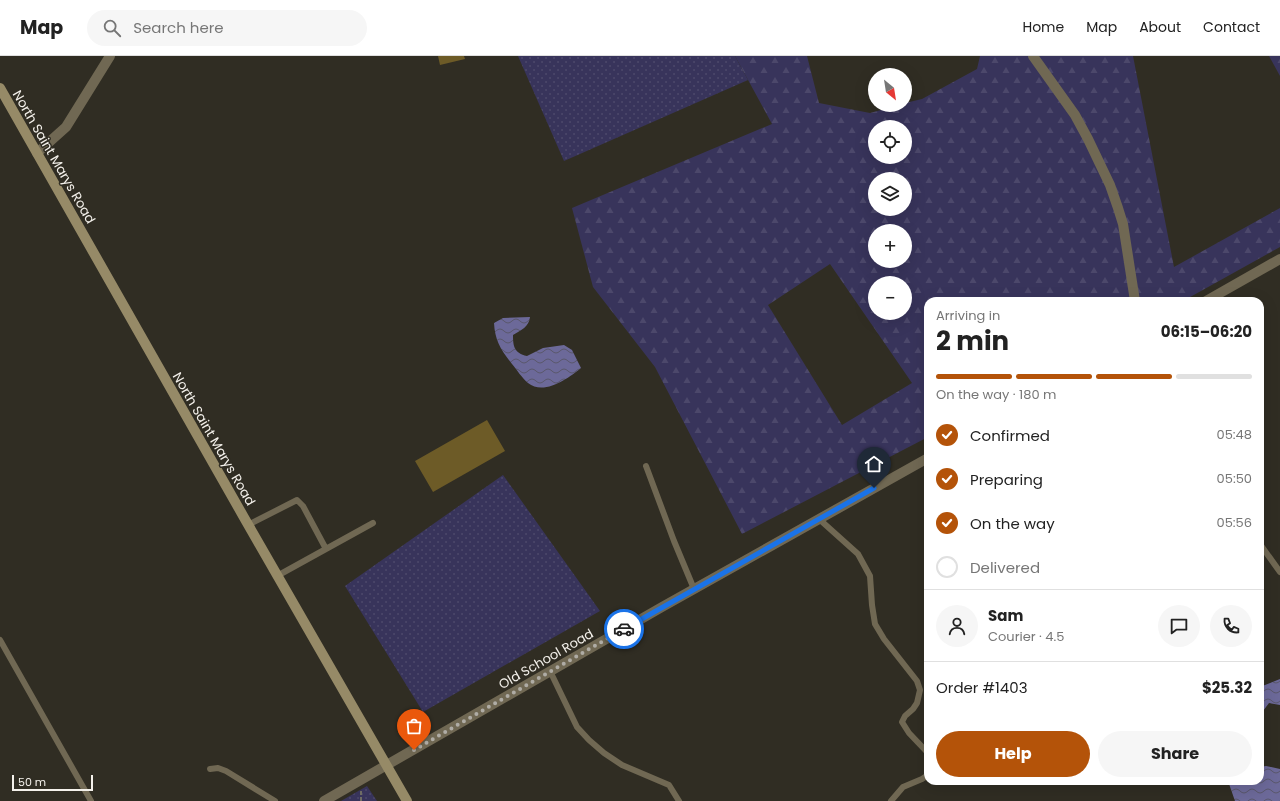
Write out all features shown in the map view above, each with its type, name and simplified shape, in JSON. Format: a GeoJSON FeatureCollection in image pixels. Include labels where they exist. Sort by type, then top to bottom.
{"type":"FeatureCollection","features":[{"type":"Feature","properties":{"kind":"main road","name":"North Saint Marys Road"},"geometry":{"type":"LineString","coordinates":[[0,88],[248,526],[407,801]]}},
{"type":"Feature","properties":{"kind":"street"},"geometry":{"type":"LineString","coordinates":[[37,153],[66,127],[110,56]]}},
{"type":"Feature","properties":{"kind":"street"},"geometry":{"type":"LineString","coordinates":[[1033,56],[1075,115],[1088,138],[1110,186],[1123,224],[1134,297]]}},
{"type":"Feature","properties":{"kind":"street"},"geometry":{"type":"LineString","coordinates":[[1213,297],[1280,259]]}},
{"type":"Feature","properties":{"kind":"street","name":"Old School Road"},"geometry":{"type":"LineString","coordinates":[[324,801],[694,589],[924,460]]}},
{"type":"Feature","properties":{"kind":"lane"},"geometry":{"type":"LineString","coordinates":[[646,466],[694,589]]}},
{"type":"Feature","properties":{"kind":"lane"},"geometry":{"type":"LineString","coordinates":[[248,526],[297,500],[304,506],[326,549]]}},
{"type":"Feature","properties":{"kind":"lane"},"geometry":{"type":"LineString","coordinates":[[819,519],[858,554],[870,576],[875,624],[884,639],[917,681],[920,690],[914,709],[905,716],[902,722],[909,733],[924,749]]}},
{"type":"Feature","properties":{"kind":"lane"},"geometry":{"type":"LineString","coordinates":[[277,576],[373,523]]}},
{"type":"Feature","properties":{"kind":"lane"},"geometry":{"type":"LineString","coordinates":[[1264,550],[1280,572]]}},
{"type":"Feature","properties":{"kind":"lane"},"geometry":{"type":"LineString","coordinates":[[0,640],[91,801]]}},
{"type":"Feature","properties":{"kind":"lane"},"geometry":{"type":"LineString","coordinates":[[550,671],[577,727],[589,740],[604,753],[622,765],[669,785],[679,801]]}},
{"type":"Feature","properties":{"kind":"lane"},"geometry":{"type":"LineString","coordinates":[[210,769],[218,768],[226,771],[275,801]]}},
{"type":"Feature","properties":{"kind":"lane"},"geometry":{"type":"LineString","coordinates":[[891,801],[903,787],[924,778]]}},
{"type":"Feature","properties":{"kind":"green space"},"geometry":{"type":"Polygon","coordinates":[[[518,56],[735,56],[748,80],[564,161],[518,56]]]}},
{"type":"Feature","properties":{"kind":"green space"},"geometry":{"type":"Polygon","coordinates":[[[735,56],[807,56],[819,103],[870,113],[912,112],[912,101],[922,99],[977,69],[980,56],[1133,56],[1174,267],[1280,208],[1280,247],[1190,297],[924,297],[924,439],[742,534],[655,367],[593,287],[572,208],[772,124],[735,56]],[[830,264],[768,305],[842,425],[912,383],[869,320],[912,320],[912,276],[868,276],[868,319],[830,264]]]}},
{"type":"Feature","properties":{"kind":"green space"},"geometry":{"type":"Polygon","coordinates":[[[1269,56],[1280,56],[1280,76],[1269,56]]]}},
{"type":"Feature","properties":{"kind":"green space"},"geometry":{"type":"Polygon","coordinates":[[[503,475],[600,611],[423,712],[345,586],[503,475]]]}},
{"type":"Feature","properties":{"kind":"green space"},"geometry":{"type":"Polygon","coordinates":[[[367,786],[377,801],[341,801],[367,786]]]}},
{"type":"Feature","properties":{"kind":"water"},"geometry":{"type":"Polygon","coordinates":[[[530,317],[526,326],[513,335],[514,346],[519,353],[527,356],[543,348],[564,345],[572,350],[581,368],[563,381],[549,387],[541,388],[528,383],[508,359],[497,340],[494,323],[503,318],[530,317]]]}},
{"type":"Feature","properties":{"kind":"water"},"geometry":{"type":"Polygon","coordinates":[[[1280,679],[1280,705],[1269,703],[1264,710],[1264,685],[1280,679]]]}},
{"type":"Feature","properties":{"kind":"water"},"geometry":{"type":"Polygon","coordinates":[[[1264,766],[1280,769],[1280,801],[1235,801],[1229,785],[1264,785],[1264,766]]]}},
{"type":"Feature","properties":{"kind":"building"},"geometry":{"type":"Polygon","coordinates":[[[438,56],[464,56],[465,59],[440,65],[438,56]]]}},
{"type":"Feature","properties":{"kind":"building"},"geometry":{"type":"Polygon","coordinates":[[[487,420],[505,451],[433,492],[415,461],[487,420]]]}},
{"type":"Feature","properties":{"kind":"way so far"},"geometry":{"type":"LineString","coordinates":[[414,750],[624,629]]}},
{"type":"Feature","properties":{"kind":"route"},"geometry":{"type":"LineString","coordinates":[[624,629],[874,488]]}}]}
